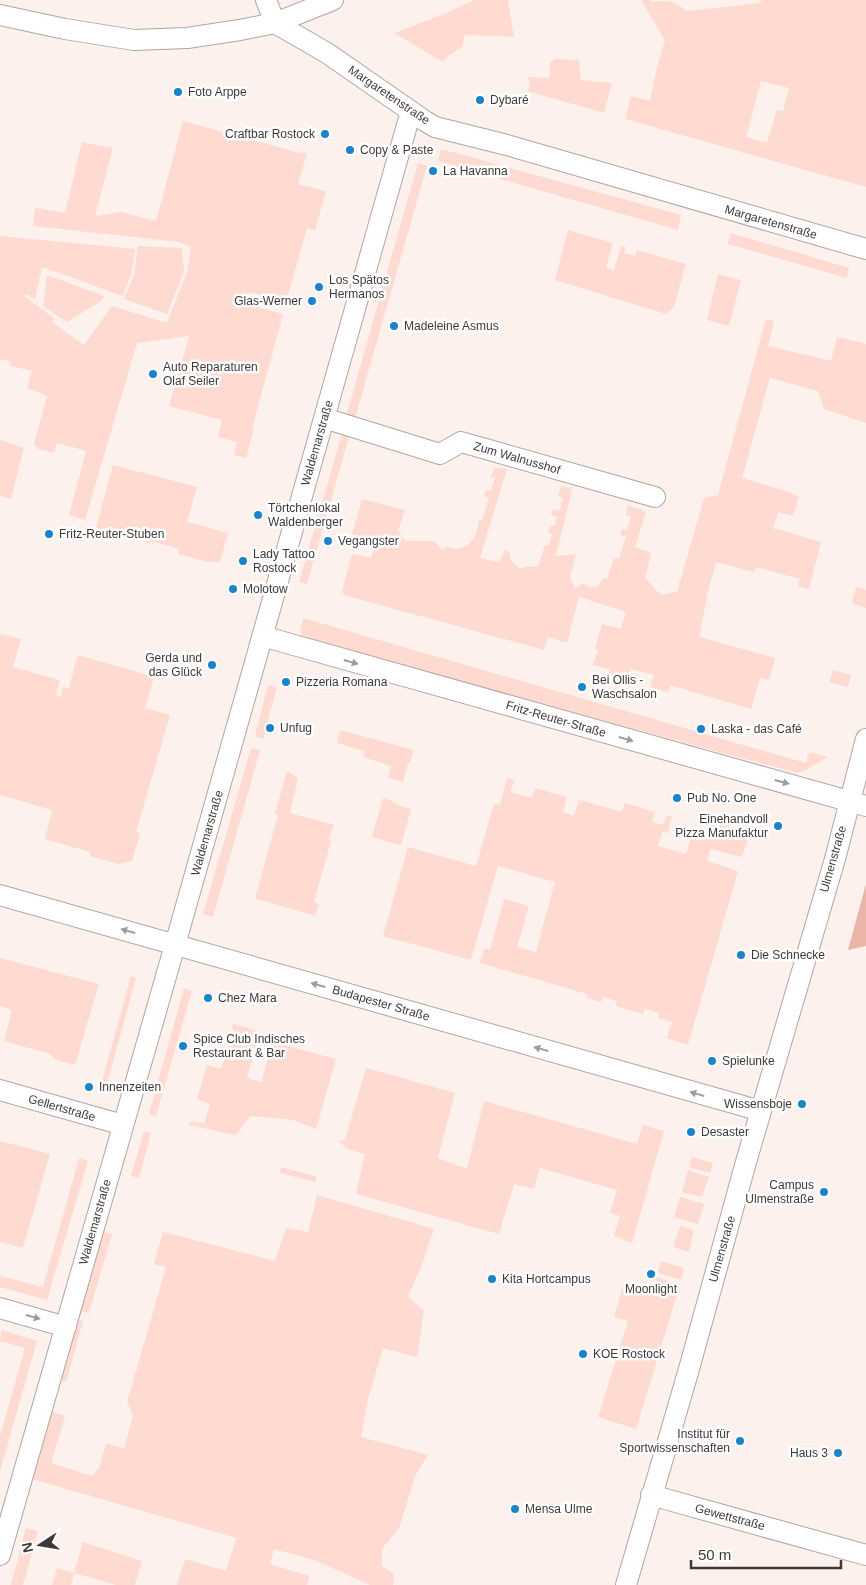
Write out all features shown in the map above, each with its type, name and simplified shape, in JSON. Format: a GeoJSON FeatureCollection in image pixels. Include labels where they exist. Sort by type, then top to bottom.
{"type":"FeatureCollection","features":[{"type":"Feature","properties":{"kind":"street"},"geometry":{"type":"LineString","coordinates":[[266,0],[275,23]]}},
{"type":"Feature","properties":{"kind":"street"},"geometry":{"type":"LineString","coordinates":[[6,11],[65,29],[134,40],[187,38],[275,23],[333,0]]}},
{"type":"Feature","properties":{"kind":"street","name":"Margaretenstraße"},"geometry":{"type":"LineString","coordinates":[[275,23],[327,53],[435,126],[866,249]]}},
{"type":"Feature","properties":{"kind":"street","name":"Waldemarstraße"},"geometry":{"type":"LineString","coordinates":[[0,1555],[411,110]]}},
{"type":"Feature","properties":{"kind":"street","name":"Zum Walnusshof"},"geometry":{"type":"LineString","coordinates":[[324,418],[440,454],[461,442],[655,497]]}},
{"type":"Feature","properties":{"kind":"street","name":"Fritz-Reuter-Straße"},"geometry":{"type":"LineString","coordinates":[[262,636],[858,803]]}},
{"type":"Feature","properties":{"kind":"street","name":"Ulmenstraße"},"geometry":{"type":"LineString","coordinates":[[626,1585],[816,919],[835,859],[858,803],[866,739]]}},
{"type":"Feature","properties":{"kind":"street","name":"Budapester Straße"},"geometry":{"type":"LineString","coordinates":[[0,895],[761,1111]]}},
{"type":"Feature","properties":{"kind":"street","name":"Gellertstraße"},"geometry":{"type":"LineString","coordinates":[[0,1090],[123,1125]]}},
{"type":"Feature","properties":{"kind":"street"},"geometry":{"type":"LineString","coordinates":[[0,1308],[66,1327]]}},
{"type":"Feature","properties":{"kind":"street","name":"Gewettstraße"},"geometry":{"type":"LineString","coordinates":[[652,1495],[866,1555]]}},
{"type":"Feature","properties":{"kind":"shaded area"},"geometry":{"type":"Polygon","coordinates":[[[474,0],[508,0],[514,37],[465,35],[462,47],[448,56],[443,62],[394,33],[442,15],[474,0]]]}},
{"type":"Feature","properties":{"kind":"shaded area"},"geometry":{"type":"Polygon","coordinates":[[[641,0],[671,2],[687,11],[761,3],[760,0],[866,0],[866,187],[625,119],[631,96],[650,101],[665,40],[641,0]],[[761,81],[746,137],[767,143],[777,110],[783,111],[789,88],[761,81]]]}},
{"type":"Feature","properties":{"kind":"shaded area"},"geometry":{"type":"Polygon","coordinates":[[[555,59],[579,60],[581,80],[612,83],[604,113],[527,91],[530,86],[528,77],[549,78],[550,63],[555,59]]]}},
{"type":"Feature","properties":{"kind":"shaded area"},"geometry":{"type":"Polygon","coordinates":[[[183,121],[300,153],[307,153],[298,184],[326,191],[315,230],[307,228],[286,302],[249,292],[246,304],[283,314],[246,458],[234,455],[237,442],[218,437],[222,420],[169,406],[189,336],[137,343],[85,520],[69,515],[86,451],[57,443],[54,453],[38,449],[34,444],[47,396],[27,388],[32,371],[11,366],[10,361],[0,360],[0,236],[135,249],[131,274],[123,296],[42,267],[35,300],[27,294],[24,296],[55,319],[52,322],[84,345],[112,306],[167,323],[187,272],[191,247],[179,242],[33,226],[35,208],[65,213],[82,142],[113,148],[95,216],[121,212],[156,221],[183,121]]]}},
{"type":"Feature","properties":{"kind":"shaded area"},"geometry":{"type":"Polygon","coordinates":[[[441,149],[681,215],[678,230],[438,161],[441,149]]]}},
{"type":"Feature","properties":{"kind":"shaded area"},"geometry":{"type":"Polygon","coordinates":[[[418,163],[427,166],[354,422],[345,420],[418,163]]]}},
{"type":"Feature","properties":{"kind":"shaded area"},"geometry":{"type":"Polygon","coordinates":[[[568,230],[613,243],[606,268],[614,270],[621,246],[626,247],[624,253],[635,256],[637,250],[686,264],[674,307],[666,314],[555,280],[568,230]]]}},
{"type":"Feature","properties":{"kind":"shaded area"},"geometry":{"type":"Polygon","coordinates":[[[731,233],[849,268],[847,278],[728,244],[731,233]]]}},
{"type":"Feature","properties":{"kind":"shaded area"},"geometry":{"type":"Polygon","coordinates":[[[138,246],[182,248],[184,271],[167,314],[124,299],[134,275],[138,246]]]}},
{"type":"Feature","properties":{"kind":"shaded area"},"geometry":{"type":"Polygon","coordinates":[[[718,274],[741,280],[729,326],[707,320],[718,274]]]}},
{"type":"Feature","properties":{"kind":"shaded area"},"geometry":{"type":"Polygon","coordinates":[[[47,275],[104,296],[101,301],[67,322],[43,306],[47,275]]]}},
{"type":"Feature","properties":{"kind":"shaded area"},"geometry":{"type":"Polygon","coordinates":[[[766,319],[774,321],[768,346],[831,361],[837,337],[866,344],[866,423],[824,409],[818,391],[770,378],[742,478],[789,492],[799,497],[793,516],[778,512],[773,528],[821,542],[809,589],[798,586],[800,579],[756,567],[754,572],[716,562],[699,637],[775,658],[769,680],[760,678],[751,709],[670,685],[668,692],[650,687],[654,675],[631,669],[627,681],[609,675],[610,669],[593,665],[598,650],[595,649],[602,624],[621,629],[626,612],[579,597],[567,643],[548,637],[544,650],[344,595],[342,591],[352,554],[371,558],[377,542],[352,534],[362,499],[405,510],[398,531],[405,541],[434,541],[442,550],[448,546],[459,549],[473,540],[479,520],[482,520],[489,498],[484,496],[486,490],[491,491],[495,478],[491,477],[494,468],[507,469],[480,558],[499,562],[505,550],[510,553],[510,559],[519,568],[538,567],[545,545],[549,546],[552,534],[548,532],[550,526],[554,526],[557,517],[551,515],[553,509],[559,511],[563,498],[558,496],[561,486],[572,489],[556,556],[576,554],[570,577],[575,589],[583,583],[589,587],[595,587],[603,578],[607,579],[614,558],[619,559],[626,536],[620,535],[622,529],[627,530],[631,516],[626,515],[628,505],[646,512],[635,547],[651,553],[645,578],[661,595],[677,592],[704,498],[718,495],[766,319]]]}},
{"type":"Feature","properties":{"kind":"shaded area"},"geometry":{"type":"Polygon","coordinates":[[[342,434],[349,437],[307,584],[299,582],[342,434]]]}},
{"type":"Feature","properties":{"kind":"shaded area"},"geometry":{"type":"Polygon","coordinates":[[[0,440],[24,448],[11,499],[0,496],[0,440]]]}},
{"type":"Feature","properties":{"kind":"shaded area"},"geometry":{"type":"Polygon","coordinates":[[[113,465],[197,487],[187,522],[228,533],[220,562],[208,562],[178,554],[179,549],[96,528],[113,465]]]}},
{"type":"Feature","properties":{"kind":"shaded area"},"geometry":{"type":"Polygon","coordinates":[[[856,587],[866,590],[866,608],[852,603],[856,587]]]}},
{"type":"Feature","properties":{"kind":"shaded area"},"geometry":{"type":"Polygon","coordinates":[[[303,618],[806,763],[809,752],[828,757],[797,773],[306,640],[300,631],[303,618]]]}},
{"type":"Feature","properties":{"kind":"shaded area"},"geometry":{"type":"Polygon","coordinates":[[[0,634],[21,639],[13,667],[60,680],[56,695],[61,696],[63,687],[69,688],[78,655],[154,677],[145,708],[170,715],[136,832],[140,833],[132,861],[118,864],[90,856],[90,852],[45,839],[52,810],[0,795],[0,634]]]}},
{"type":"Feature","properties":{"kind":"shaded area"},"geometry":{"type":"Polygon","coordinates":[[[833,670],[851,675],[848,687],[829,682],[833,670]]]}},
{"type":"Feature","properties":{"kind":"shaded area"},"geometry":{"type":"Polygon","coordinates":[[[268,685],[277,687],[263,739],[255,736],[268,685]]]}},
{"type":"Feature","properties":{"kind":"shaded area"},"geometry":{"type":"Polygon","coordinates":[[[340,730],[414,750],[403,782],[388,778],[391,766],[363,757],[364,751],[337,743],[340,730]]]}},
{"type":"Feature","properties":{"kind":"shaded area"},"geometry":{"type":"Polygon","coordinates":[[[251,748],[260,750],[213,917],[203,914],[251,748]]]}},
{"type":"Feature","properties":{"kind":"shaded area"},"geometry":{"type":"Polygon","coordinates":[[[287,771],[298,778],[290,813],[334,825],[328,839],[331,841],[314,902],[319,904],[315,916],[255,898],[278,815],[275,813],[287,771]]]}},
{"type":"Feature","properties":{"kind":"shaded area"},"geometry":{"type":"Polygon","coordinates":[[[507,778],[514,780],[511,792],[532,798],[535,788],[567,797],[563,812],[574,816],[579,800],[622,812],[625,803],[655,812],[652,822],[663,825],[666,815],[672,817],[668,833],[662,832],[658,846],[686,854],[693,832],[708,837],[714,818],[730,823],[729,828],[749,834],[742,857],[710,849],[707,861],[738,871],[688,1045],[667,1038],[672,1022],[658,1018],[659,1013],[645,1009],[643,1014],[616,1006],[617,1001],[603,997],[601,1002],[587,998],[587,994],[480,963],[484,949],[490,950],[504,899],[529,906],[517,947],[536,952],[555,882],[498,866],[471,960],[383,936],[408,847],[476,866],[494,804],[500,805],[507,778]]]}},
{"type":"Feature","properties":{"kind":"shaded area"},"geometry":{"type":"Polygon","coordinates":[[[383,798],[411,809],[401,845],[372,837],[383,798]]]}},
{"type":"Feature","properties":{"kind":"shaded area"},"geometry":{"type":"Polygon","coordinates":[[[866,884],[866,946],[848,950],[866,884]]]}},
{"type":"Feature","properties":{"kind":"shaded area"},"geometry":{"type":"Polygon","coordinates":[[[0,958],[99,984],[75,1065],[56,1060],[50,1054],[4,1041],[12,1010],[0,1006],[0,958]]]}},
{"type":"Feature","properties":{"kind":"shaded area"},"geometry":{"type":"Polygon","coordinates":[[[131,976],[136,978],[106,1087],[101,1085],[131,976]]]}},
{"type":"Feature","properties":{"kind":"shaded area"},"geometry":{"type":"Polygon","coordinates":[[[184,988],[192,991],[156,1116],[149,1114],[184,988]]]}},
{"type":"Feature","properties":{"kind":"shaded area"},"geometry":{"type":"Polygon","coordinates":[[[233,1024],[260,1032],[247,1078],[261,1082],[273,1042],[336,1059],[316,1129],[293,1120],[250,1116],[236,1135],[189,1125],[191,1121],[204,1124],[210,1104],[197,1099],[207,1065],[221,1069],[234,1031],[232,1028],[233,1024]]]}},
{"type":"Feature","properties":{"kind":"shaded area"},"geometry":{"type":"Polygon","coordinates":[[[366,1068],[455,1093],[438,1158],[467,1169],[484,1101],[637,1144],[643,1125],[664,1131],[632,1243],[614,1236],[620,1216],[610,1213],[617,1190],[540,1168],[534,1189],[514,1184],[499,1234],[356,1194],[365,1154],[347,1149],[338,1140],[345,1140],[366,1068]]]}},
{"type":"Feature","properties":{"kind":"shaded area"},"geometry":{"type":"Polygon","coordinates":[[[144,1131],[151,1133],[139,1178],[131,1176],[144,1131]]]}},
{"type":"Feature","properties":{"kind":"shaded area"},"geometry":{"type":"Polygon","coordinates":[[[0,1141],[50,1154],[23,1248],[0,1242],[0,1141]]]}},
{"type":"Feature","properties":{"kind":"shaded area"},"geometry":{"type":"Polygon","coordinates":[[[692,1157],[713,1163],[710,1173],[689,1167],[692,1157]]]}},
{"type":"Feature","properties":{"kind":"shaded area"},"geometry":{"type":"Polygon","coordinates":[[[79,1158],[88,1161],[47,1300],[0,1287],[0,1276],[43,1287],[79,1158]]]}},
{"type":"Feature","properties":{"kind":"shaded area"},"geometry":{"type":"Polygon","coordinates":[[[281,1167],[317,1177],[315,1182],[280,1173],[281,1167]]]}},
{"type":"Feature","properties":{"kind":"shaded area"},"geometry":{"type":"Polygon","coordinates":[[[688,1170],[709,1177],[702,1197],[682,1192],[688,1170]]]}},
{"type":"Feature","properties":{"kind":"shaded area"},"geometry":{"type":"Polygon","coordinates":[[[317,1195],[434,1229],[420,1270],[408,1296],[424,1311],[417,1357],[383,1348],[368,1399],[361,1437],[428,1455],[416,1474],[399,1528],[382,1549],[382,1566],[394,1574],[393,1585],[370,1585],[314,1560],[274,1549],[270,1564],[309,1576],[307,1585],[177,1585],[185,1559],[226,1571],[236,1539],[240,1539],[32,1479],[52,1412],[65,1416],[51,1463],[92,1476],[99,1468],[106,1443],[124,1449],[133,1415],[127,1402],[166,1267],[154,1264],[163,1232],[275,1261],[286,1228],[308,1232],[317,1195]]]}},
{"type":"Feature","properties":{"kind":"shaded area"},"geometry":{"type":"Polygon","coordinates":[[[680,1197],[704,1204],[698,1224],[674,1217],[680,1197]]]}},
{"type":"Feature","properties":{"kind":"shaded area"},"geometry":{"type":"Polygon","coordinates":[[[680,1226],[694,1230],[689,1252],[673,1247],[680,1226]]]}},
{"type":"Feature","properties":{"kind":"shaded area"},"geometry":{"type":"Polygon","coordinates":[[[102,1231],[112,1234],[89,1313],[80,1311],[102,1231]]]}},
{"type":"Feature","properties":{"kind":"shaded area"},"geometry":{"type":"Polygon","coordinates":[[[661,1261],[684,1268],[681,1280],[658,1273],[661,1261]]]}},
{"type":"Feature","properties":{"kind":"shaded area"},"geometry":{"type":"Polygon","coordinates":[[[657,1277],[680,1285],[636,1429],[598,1417],[628,1321],[614,1317],[624,1282],[653,1291],[657,1277]]]}},
{"type":"Feature","properties":{"kind":"shaded area"},"geometry":{"type":"Polygon","coordinates":[[[77,1319],[83,1321],[66,1382],[59,1380],[77,1319]]]}},
{"type":"Feature","properties":{"kind":"shaded area"},"geometry":{"type":"Polygon","coordinates":[[[2,1330],[37,1341],[0,1471],[0,1436],[25,1348],[0,1341],[2,1330]]]}},
{"type":"Feature","properties":{"kind":"shaded area"},"geometry":{"type":"Polygon","coordinates":[[[26,1528],[38,1531],[23,1585],[11,1585],[26,1528]]]}},
{"type":"Feature","properties":{"kind":"shaded area"},"geometry":{"type":"Polygon","coordinates":[[[83,1542],[142,1561],[135,1585],[116,1585],[74,1573],[83,1542]]]}},
{"type":"Feature","properties":{"kind":"shaded area"},"geometry":{"type":"Polygon","coordinates":[[[57,1568],[74,1573],[71,1585],[52,1585],[57,1568]]]}},
{"type":"Feature","properties":{"kind":"place","name":"Foto Arppe"},"geometry":{"type":"Point","coordinates":[178,92]}},
{"type":"Feature","properties":{"kind":"place","name":"Dybaré"},"geometry":{"type":"Point","coordinates":[480,100]}},
{"type":"Feature","properties":{"kind":"place","name":"Craftbar Rostock"},"geometry":{"type":"Point","coordinates":[325,134]}},
{"type":"Feature","properties":{"kind":"place","name":"Copy & Paste"},"geometry":{"type":"Point","coordinates":[350,150]}},
{"type":"Feature","properties":{"kind":"place","name":"La Havanna"},"geometry":{"type":"Point","coordinates":[433,171]}},
{"type":"Feature","properties":{"kind":"place","name":"Los Spätos Hermanos"},"geometry":{"type":"Point","coordinates":[319,287]}},
{"type":"Feature","properties":{"kind":"place","name":"Glas-Werner"},"geometry":{"type":"Point","coordinates":[312,301]}},
{"type":"Feature","properties":{"kind":"place","name":"Madeleine Asmus"},"geometry":{"type":"Point","coordinates":[394,326]}},
{"type":"Feature","properties":{"kind":"place","name":"Auto Reparaturen Olaf Seiler"},"geometry":{"type":"Point","coordinates":[153,374]}},
{"type":"Feature","properties":{"kind":"place","name":"Törtchenlokal Waldenberger"},"geometry":{"type":"Point","coordinates":[258,515]}},
{"type":"Feature","properties":{"kind":"place","name":"Fritz-Reuter-Stuben"},"geometry":{"type":"Point","coordinates":[49,534]}},
{"type":"Feature","properties":{"kind":"place","name":"Vegangster"},"geometry":{"type":"Point","coordinates":[328,541]}},
{"type":"Feature","properties":{"kind":"place","name":"Lady Tattoo Rostock"},"geometry":{"type":"Point","coordinates":[243,561]}},
{"type":"Feature","properties":{"kind":"place","name":"Molotow"},"geometry":{"type":"Point","coordinates":[233,589]}},
{"type":"Feature","properties":{"kind":"place","name":"Gerda und das Glück"},"geometry":{"type":"Point","coordinates":[212,665]}},
{"type":"Feature","properties":{"kind":"place","name":"Pizzeria Romana"},"geometry":{"type":"Point","coordinates":[286,682]}},
{"type":"Feature","properties":{"kind":"place","name":"Bei Ollis - Waschsalon"},"geometry":{"type":"Point","coordinates":[582,687]}},
{"type":"Feature","properties":{"kind":"place","name":"Unfug"},"geometry":{"type":"Point","coordinates":[270,728]}},
{"type":"Feature","properties":{"kind":"place","name":"Laska - das Café"},"geometry":{"type":"Point","coordinates":[701,729]}},
{"type":"Feature","properties":{"kind":"place","name":"Pub No. One"},"geometry":{"type":"Point","coordinates":[677,798]}},
{"type":"Feature","properties":{"kind":"place","name":"Einehandvoll Pizza Manufaktur"},"geometry":{"type":"Point","coordinates":[778,826]}},
{"type":"Feature","properties":{"kind":"place","name":"Die Schnecke"},"geometry":{"type":"Point","coordinates":[741,955]}},
{"type":"Feature","properties":{"kind":"place","name":"Chez Mara"},"geometry":{"type":"Point","coordinates":[208,998]}},
{"type":"Feature","properties":{"kind":"place","name":"Spice Club Indisches Restaurant & Bar"},"geometry":{"type":"Point","coordinates":[183,1046]}},
{"type":"Feature","properties":{"kind":"place","name":"Spielunke"},"geometry":{"type":"Point","coordinates":[712,1061]}},
{"type":"Feature","properties":{"kind":"place","name":"Innenzeiten"},"geometry":{"type":"Point","coordinates":[89,1087]}},
{"type":"Feature","properties":{"kind":"place","name":"Wissensboje"},"geometry":{"type":"Point","coordinates":[802,1104]}},
{"type":"Feature","properties":{"kind":"place","name":"Desaster"},"geometry":{"type":"Point","coordinates":[691,1132]}},
{"type":"Feature","properties":{"kind":"place","name":"Campus Ulmenstraße"},"geometry":{"type":"Point","coordinates":[824,1192]}},
{"type":"Feature","properties":{"kind":"place","name":"Moonlight"},"geometry":{"type":"Point","coordinates":[651,1274]}},
{"type":"Feature","properties":{"kind":"place","name":"Kita Hortcampus"},"geometry":{"type":"Point","coordinates":[492,1279]}},
{"type":"Feature","properties":{"kind":"place","name":"KOE Rostock"},"geometry":{"type":"Point","coordinates":[583,1354]}},
{"type":"Feature","properties":{"kind":"place","name":"Institut für Sportwissenschaften"},"geometry":{"type":"Point","coordinates":[740,1441]}},
{"type":"Feature","properties":{"kind":"place","name":"Haus 3"},"geometry":{"type":"Point","coordinates":[838,1453]}},
{"type":"Feature","properties":{"kind":"place","name":"Mensa Ulme"},"geometry":{"type":"Point","coordinates":[515,1509]}}]}
